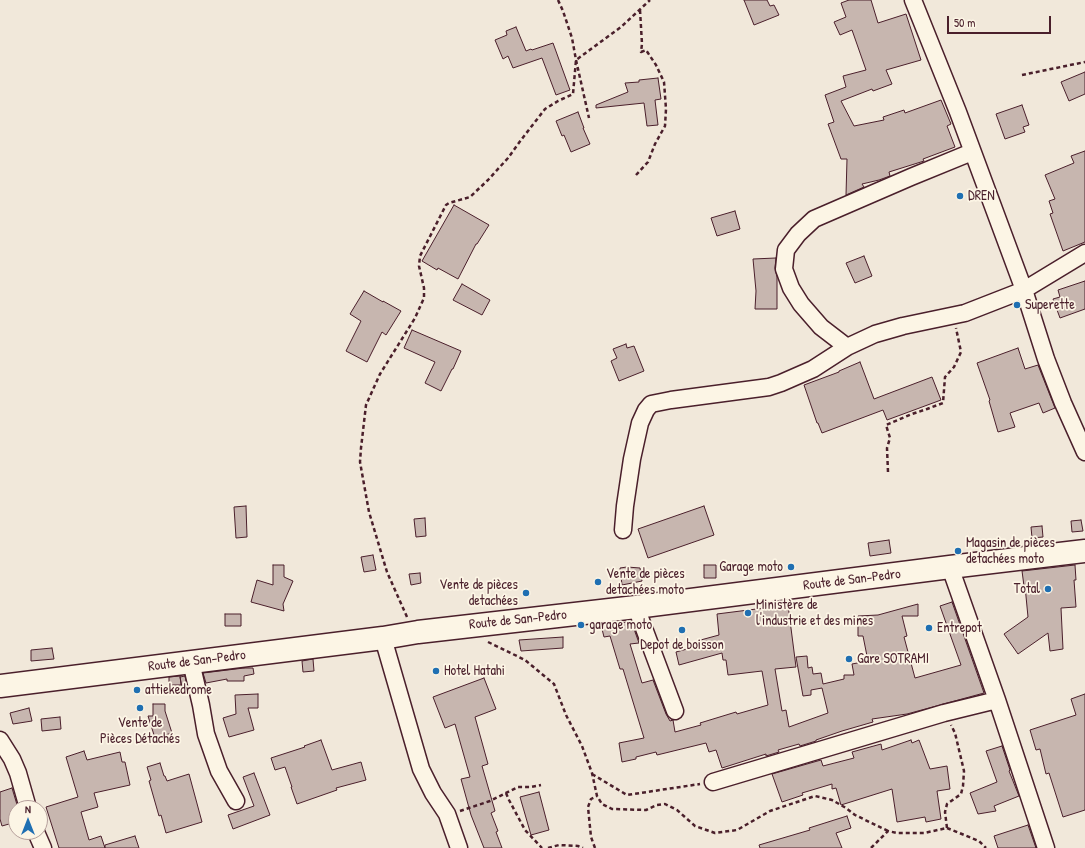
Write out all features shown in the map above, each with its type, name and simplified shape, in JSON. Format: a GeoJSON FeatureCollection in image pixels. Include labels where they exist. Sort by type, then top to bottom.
{"type":"FeatureCollection","features":[{"type":"Feature","properties":{"kind":"main road","name":"Route de San-Pedro"},"geometry":{"type":"LineString","coordinates":[[0,686],[384,638],[464,626],[636,607],[1085,551]]}},
{"type":"Feature","properties":{"kind":"street"},"geometry":{"type":"LineString","coordinates":[[913,0],[958,112],[1024,290],[1046,359],[1063,403],[1085,452]]}},
{"type":"Feature","properties":{"kind":"street"},"geometry":{"type":"LineString","coordinates":[[847,347],[821,326],[794,294],[784,269],[786,250],[798,234],[814,219],[972,152]]}},
{"type":"Feature","properties":{"kind":"street"},"geometry":{"type":"LineString","coordinates":[[623,530],[625,506],[640,423],[646,410],[651,404],[769,387],[781,383],[813,369],[847,347],[875,334],[904,326],[965,313],[1024,290],[1085,253]]}},
{"type":"Feature","properties":{"kind":"street"},"geometry":{"type":"LineString","coordinates":[[950,567],[997,700],[1046,848]]}},
{"type":"Feature","properties":{"kind":"street"},"geometry":{"type":"LineString","coordinates":[[636,607],[675,711]]}},
{"type":"Feature","properties":{"kind":"street"},"geometry":{"type":"LineString","coordinates":[[384,638],[421,769],[447,814],[459,848]]}},
{"type":"Feature","properties":{"kind":"street"},"geometry":{"type":"LineString","coordinates":[[190,662],[201,705],[206,734],[219,771],[236,802]]}},
{"type":"Feature","properties":{"kind":"street"},"geometry":{"type":"LineString","coordinates":[[713,782],[944,713],[997,700]]}},
{"type":"Feature","properties":{"kind":"street"},"geometry":{"type":"LineString","coordinates":[[0,740],[12,759],[18,773],[26,800]]}},
{"type":"Feature","properties":{"kind":"path"},"geometry":{"type":"LineString","coordinates":[[558,0],[572,38],[589,118]]}},
{"type":"Feature","properties":{"kind":"path"},"geometry":{"type":"LineString","coordinates":[[418,632],[404,613],[389,578],[369,512],[360,462],[366,405],[380,374],[415,318],[424,298],[420,256],[446,205],[449,202],[470,197],[508,158],[545,109],[573,94],[576,60],[621,27],[650,0]]}},
{"type":"Feature","properties":{"kind":"path"},"geometry":{"type":"LineString","coordinates":[[636,175],[648,162],[655,144],[665,126],[666,108],[664,82],[656,65],[646,50],[641,52],[640,9]]}},
{"type":"Feature","properties":{"kind":"path"},"geometry":{"type":"LineString","coordinates":[[1022,75],[1085,62]]}},
{"type":"Feature","properties":{"kind":"path"},"geometry":{"type":"LineString","coordinates":[[888,472],[887,448],[890,438],[886,425],[943,403],[945,377],[954,367],[961,352],[956,326],[965,313]]}},
{"type":"Feature","properties":{"kind":"path"},"geometry":{"type":"LineString","coordinates":[[464,626],[485,641],[525,660],[554,684],[566,715],[582,746],[592,773],[597,796],[602,804],[612,809],[646,810],[657,805],[665,804],[677,810],[695,826],[715,833],[737,830],[770,811],[815,796],[832,800],[855,815],[888,831],[897,833],[924,833],[947,828],[978,841],[986,848]]}},
{"type":"Feature","properties":{"kind":"path"},"geometry":{"type":"LineString","coordinates":[[944,713],[955,733],[964,771],[961,794],[947,804],[947,828]]}},
{"type":"Feature","properties":{"kind":"path"},"geometry":{"type":"LineString","coordinates":[[592,773],[627,795],[713,782]]}},
{"type":"Feature","properties":{"kind":"path"},"geometry":{"type":"LineString","coordinates":[[447,814],[478,806],[518,787],[541,785]]}},
{"type":"Feature","properties":{"kind":"path"},"geometry":{"type":"LineString","coordinates":[[506,793],[510,804],[525,830],[542,848]]}},
{"type":"Feature","properties":{"kind":"path"},"geometry":{"type":"LineString","coordinates":[[595,848],[591,837],[588,807],[591,799],[597,796]]}},
{"type":"Feature","properties":{"kind":"path"},"geometry":{"type":"LineString","coordinates":[[871,848],[888,831]]}},
{"type":"Feature","properties":{"kind":"path"},"geometry":{"type":"LineString","coordinates":[[548,848],[559,845],[571,845],[583,848]]}},
{"type":"Feature","properties":{"kind":"building"},"geometry":{"type":"Polygon","coordinates":[[[744,0],[767,0],[770,6],[774,5],[779,15],[754,25],[744,0]]]}},
{"type":"Feature","properties":{"kind":"building"},"geometry":{"type":"Polygon","coordinates":[[[849,0],[871,0],[878,23],[906,14],[921,60],[886,70],[892,84],[873,91],[872,89],[841,101],[854,126],[884,120],[883,117],[904,110],[905,113],[941,100],[951,124],[947,126],[955,147],[923,159],[924,161],[889,172],[890,176],[862,184],[864,187],[846,195],[847,159],[841,159],[828,124],[834,122],[825,95],[846,87],[843,76],[866,70],[852,30],[840,35],[834,22],[846,17],[841,3],[849,0]]]}},
{"type":"Feature","properties":{"kind":"building"},"geometry":{"type":"Polygon","coordinates":[[[516,27],[526,51],[553,43],[570,90],[556,95],[542,58],[513,68],[508,56],[503,59],[495,40],[507,35],[506,31],[516,27]]]}},
{"type":"Feature","properties":{"kind":"building"},"geometry":{"type":"Polygon","coordinates":[[[1085,72],[1085,94],[1069,101],[1061,82],[1085,72]]]}},
{"type":"Feature","properties":{"kind":"building"},"geometry":{"type":"Polygon","coordinates":[[[658,78],[661,99],[655,100],[658,125],[647,126],[644,103],[596,108],[596,105],[628,92],[625,83],[658,78]]]}},
{"type":"Feature","properties":{"kind":"building"},"geometry":{"type":"Polygon","coordinates":[[[1022,105],[1029,125],[1023,127],[1025,132],[1005,139],[996,114],[1022,105]]]}},
{"type":"Feature","properties":{"kind":"building"},"geometry":{"type":"Polygon","coordinates":[[[578,112],[590,144],[571,152],[556,121],[578,112]]]}},
{"type":"Feature","properties":{"kind":"building"},"geometry":{"type":"Polygon","coordinates":[[[1085,151],[1085,242],[1063,251],[1050,214],[1053,213],[1049,201],[1055,199],[1045,175],[1074,163],[1071,156],[1085,151]]]}},
{"type":"Feature","properties":{"kind":"building"},"geometry":{"type":"Polygon","coordinates":[[[454,205],[489,225],[476,244],[458,279],[438,268],[437,270],[422,261],[454,205]]]}},
{"type":"Feature","properties":{"kind":"building"},"geometry":{"type":"Polygon","coordinates":[[[735,211],[740,229],[717,236],[711,218],[735,211]]]}},
{"type":"Feature","properties":{"kind":"building"},"geometry":{"type":"Polygon","coordinates":[[[864,256],[872,276],[855,283],[846,263],[864,256]]]}},
{"type":"Feature","properties":{"kind":"building"},"geometry":{"type":"Polygon","coordinates":[[[776,258],[777,309],[755,309],[756,291],[753,259],[776,258]]]}},
{"type":"Feature","properties":{"kind":"building"},"geometry":{"type":"Polygon","coordinates":[[[1085,281],[1085,309],[1060,318],[1053,299],[1060,297],[1058,290],[1085,281]]]}},
{"type":"Feature","properties":{"kind":"building"},"geometry":{"type":"Polygon","coordinates":[[[462,284],[490,300],[482,315],[453,300],[462,284]]]}},
{"type":"Feature","properties":{"kind":"building"},"geometry":{"type":"Polygon","coordinates":[[[364,291],[401,311],[386,335],[382,332],[367,362],[346,351],[361,321],[350,314],[364,291]]]}},
{"type":"Feature","properties":{"kind":"building"},"geometry":{"type":"Polygon","coordinates":[[[412,330],[461,351],[441,391],[425,383],[435,362],[404,348],[412,330]]]}},
{"type":"Feature","properties":{"kind":"building"},"geometry":{"type":"Polygon","coordinates":[[[626,344],[627,348],[634,346],[644,371],[619,381],[611,361],[617,358],[613,349],[626,344]]]}},
{"type":"Feature","properties":{"kind":"building"},"geometry":{"type":"Polygon","coordinates":[[[1018,348],[1025,369],[1038,365],[1055,408],[1043,413],[1039,403],[1010,413],[1015,427],[998,432],[989,401],[990,400],[977,363],[1018,348]]]}},
{"type":"Feature","properties":{"kind":"building"},"geometry":{"type":"Polygon","coordinates":[[[860,362],[874,399],[932,377],[941,400],[887,420],[883,410],[822,433],[804,385],[839,372],[860,362]]]}},
{"type":"Feature","properties":{"kind":"building"},"geometry":{"type":"Polygon","coordinates":[[[246,506],[247,537],[236,538],[234,507],[246,506]]]}},
{"type":"Feature","properties":{"kind":"building"},"geometry":{"type":"Polygon","coordinates":[[[704,506],[714,535],[648,558],[638,529],[704,506]]]}},
{"type":"Feature","properties":{"kind":"building"},"geometry":{"type":"Polygon","coordinates":[[[425,518],[426,536],[416,537],[414,519],[425,518]]]}},
{"type":"Feature","properties":{"kind":"building"},"geometry":{"type":"Polygon","coordinates":[[[1081,520],[1083,531],[1072,532],[1071,521],[1081,520]]]}},
{"type":"Feature","properties":{"kind":"building"},"geometry":{"type":"Polygon","coordinates":[[[1042,526],[1043,537],[1032,538],[1031,527],[1042,526]]]}},
{"type":"Feature","properties":{"kind":"building"},"geometry":{"type":"Polygon","coordinates":[[[889,540],[891,553],[870,556],[868,543],[889,540]]]}},
{"type":"Feature","properties":{"kind":"building"},"geometry":{"type":"Polygon","coordinates":[[[373,555],[376,570],[364,572],[361,557],[373,555]]]}},
{"type":"Feature","properties":{"kind":"building"},"geometry":{"type":"Polygon","coordinates":[[[273,565],[284,565],[284,577],[293,581],[283,604],[284,611],[251,602],[257,580],[273,585],[273,565]]]}},
{"type":"Feature","properties":{"kind":"building"},"geometry":{"type":"Polygon","coordinates":[[[704,565],[716,565],[716,578],[704,578],[704,565]]]}},
{"type":"Feature","properties":{"kind":"building"},"geometry":{"type":"Polygon","coordinates":[[[1075,565],[1076,580],[1074,580],[1076,607],[1061,608],[1063,649],[1050,651],[1048,633],[1018,654],[1004,634],[1028,617],[1022,571],[1075,565]]]}},
{"type":"Feature","properties":{"kind":"building"},"geometry":{"type":"Polygon","coordinates":[[[620,568],[640,568],[642,581],[622,585],[620,568]]]}},
{"type":"Feature","properties":{"kind":"building"},"geometry":{"type":"Polygon","coordinates":[[[420,573],[421,583],[411,585],[409,574],[420,573]]]}},
{"type":"Feature","properties":{"kind":"building"},"geometry":{"type":"Polygon","coordinates":[[[952,602],[984,693],[907,714],[872,719],[873,722],[842,731],[816,741],[778,750],[779,752],[766,756],[766,754],[722,768],[716,750],[709,752],[706,743],[657,755],[656,752],[622,762],[619,743],[644,738],[623,669],[620,669],[610,636],[604,637],[601,625],[627,622],[627,630],[634,629],[639,643],[630,644],[642,683],[653,680],[666,714],[670,721],[673,720],[675,732],[701,725],[700,723],[736,712],[737,714],[768,705],[762,671],[728,675],[726,660],[723,660],[722,653],[679,665],[676,652],[698,646],[697,641],[719,635],[717,614],[788,605],[796,667],[775,669],[782,711],[786,710],[789,727],[828,713],[822,688],[811,690],[811,695],[803,696],[796,657],[807,656],[808,668],[812,667],[813,674],[821,673],[823,684],[844,679],[844,675],[854,675],[852,664],[868,661],[863,636],[858,636],[858,616],[878,615],[918,604],[918,616],[902,616],[907,636],[904,637],[915,678],[961,665],[940,606],[952,602]]]}},
{"type":"Feature","properties":{"kind":"building"},"geometry":{"type":"Polygon","coordinates":[[[225,614],[241,614],[241,626],[225,626],[225,614]]]}},
{"type":"Feature","properties":{"kind":"building"},"geometry":{"type":"Polygon","coordinates":[[[563,637],[563,648],[521,651],[519,640],[563,637]]]}},
{"type":"Feature","properties":{"kind":"building"},"geometry":{"type":"Polygon","coordinates":[[[52,648],[54,659],[31,661],[31,650],[52,648]]]}},
{"type":"Feature","properties":{"kind":"building"},"geometry":{"type":"Polygon","coordinates":[[[313,659],[314,671],[303,672],[302,661],[313,659]]]}},
{"type":"Feature","properties":{"kind":"building"},"geometry":{"type":"Polygon","coordinates":[[[253,668],[254,674],[244,676],[244,681],[227,681],[227,679],[206,683],[203,673],[253,668]]]}},
{"type":"Feature","properties":{"kind":"building"},"geometry":{"type":"Polygon","coordinates":[[[180,676],[181,685],[169,685],[169,677],[180,676]]]}},
{"type":"Feature","properties":{"kind":"building"},"geometry":{"type":"Polygon","coordinates":[[[185,676],[187,686],[182,687],[180,677],[185,676]]]}},
{"type":"Feature","properties":{"kind":"building"},"geometry":{"type":"Polygon","coordinates":[[[484,678],[496,709],[475,717],[488,764],[482,766],[495,811],[491,813],[498,831],[496,832],[502,848],[484,848],[471,815],[461,779],[470,777],[455,724],[445,728],[433,697],[484,678]]]}},
{"type":"Feature","properties":{"kind":"building"},"geometry":{"type":"Polygon","coordinates":[[[258,694],[258,708],[248,708],[254,730],[229,737],[223,718],[236,714],[235,695],[258,694]]]}},
{"type":"Feature","properties":{"kind":"building"},"geometry":{"type":"Polygon","coordinates":[[[1085,694],[1085,810],[1063,817],[1049,773],[1046,774],[1040,749],[1036,750],[1030,730],[1076,715],[1071,699],[1085,694]]]}},
{"type":"Feature","properties":{"kind":"building"},"geometry":{"type":"Polygon","coordinates":[[[153,704],[165,704],[165,711],[172,733],[155,738],[148,716],[153,716],[153,704]]]}},
{"type":"Feature","properties":{"kind":"building"},"geometry":{"type":"Polygon","coordinates":[[[29,708],[32,721],[13,724],[10,713],[29,708]]]}},
{"type":"Feature","properties":{"kind":"building"},"geometry":{"type":"Polygon","coordinates":[[[60,717],[61,729],[42,731],[41,719],[60,717]]]}},
{"type":"Feature","properties":{"kind":"building"},"geometry":{"type":"Polygon","coordinates":[[[321,740],[332,770],[361,762],[366,780],[336,788],[337,790],[297,804],[285,767],[275,770],[271,758],[321,740]]]}},
{"type":"Feature","properties":{"kind":"building"},"geometry":{"type":"Polygon","coordinates":[[[911,740],[912,743],[919,740],[930,769],[947,766],[950,789],[937,791],[941,819],[926,822],[925,817],[897,822],[892,789],[841,805],[836,788],[832,789],[832,784],[802,793],[803,795],[782,802],[772,774],[821,760],[823,766],[854,758],[852,752],[881,744],[882,750],[911,740]]]}},
{"type":"Feature","properties":{"kind":"building"},"geometry":{"type":"Polygon","coordinates":[[[1002,746],[1010,770],[1009,771],[1019,796],[994,806],[996,811],[978,814],[970,793],[997,782],[986,751],[1002,746]]]}},
{"type":"Feature","properties":{"kind":"building"},"geometry":{"type":"Polygon","coordinates":[[[84,751],[87,760],[120,752],[122,762],[125,762],[130,785],[94,793],[98,807],[81,812],[89,840],[101,836],[105,848],[59,848],[48,813],[48,806],[78,797],[66,757],[84,751]]]}},
{"type":"Feature","properties":{"kind":"building"},"geometry":{"type":"Polygon","coordinates":[[[160,763],[167,781],[189,774],[202,822],[166,833],[161,815],[159,816],[149,781],[151,780],[147,767],[160,763]]]}},
{"type":"Feature","properties":{"kind":"building"},"geometry":{"type":"Polygon","coordinates":[[[254,773],[270,815],[233,829],[228,815],[254,806],[243,777],[254,773]]]}},
{"type":"Feature","properties":{"kind":"building"},"geometry":{"type":"Polygon","coordinates":[[[12,788],[16,800],[8,800],[8,824],[2,826],[0,819],[0,792],[12,788]]]}},
{"type":"Feature","properties":{"kind":"building"},"geometry":{"type":"Polygon","coordinates":[[[539,792],[549,830],[531,835],[520,797],[539,792]]]}},
{"type":"Feature","properties":{"kind":"building"},"geometry":{"type":"Polygon","coordinates":[[[847,816],[851,828],[836,833],[842,848],[760,848],[759,845],[810,830],[809,828],[847,816]]]}},
{"type":"Feature","properties":{"kind":"building"},"geometry":{"type":"Polygon","coordinates":[[[1028,825],[1036,848],[998,848],[994,836],[1028,825]]]}},
{"type":"Feature","properties":{"kind":"building"},"geometry":{"type":"Polygon","coordinates":[[[135,836],[139,848],[105,848],[105,845],[135,836]]]}},
{"type":"Feature","properties":{"kind":"place","name":"DREN"},"geometry":{"type":"Point","coordinates":[960,196]}},
{"type":"Feature","properties":{"kind":"place","name":"Superette"},"geometry":{"type":"Point","coordinates":[1017,305]}},
{"type":"Feature","properties":{"kind":"place","name":"Magasin de pièces detachées moto"},"geometry":{"type":"Point","coordinates":[958,551]}},
{"type":"Feature","properties":{"kind":"place","name":"Garage moto"},"geometry":{"type":"Point","coordinates":[791,567]}},
{"type":"Feature","properties":{"kind":"place","name":"Vente de pièces detachées moto"},"geometry":{"type":"Point","coordinates":[598,582]}},
{"type":"Feature","properties":{"kind":"place","name":"Total"},"geometry":{"type":"Point","coordinates":[1048,589]}},
{"type":"Feature","properties":{"kind":"place","name":"Vente de pièces detachées"},"geometry":{"type":"Point","coordinates":[526,593]}},
{"type":"Feature","properties":{"kind":"place","name":"Ministère de l'industrie et des mines"},"geometry":{"type":"Point","coordinates":[748,613]}},
{"type":"Feature","properties":{"kind":"place","name":"garage moto"},"geometry":{"type":"Point","coordinates":[581,625]}},
{"type":"Feature","properties":{"kind":"place","name":"Entrepot"},"geometry":{"type":"Point","coordinates":[929,628]}},
{"type":"Feature","properties":{"kind":"place","name":"Depot de boisson"},"geometry":{"type":"Point","coordinates":[682,630]}},
{"type":"Feature","properties":{"kind":"place","name":"Gare SOTRAMI"},"geometry":{"type":"Point","coordinates":[849,659]}},
{"type":"Feature","properties":{"kind":"place","name":"Hotel Hatahi"},"geometry":{"type":"Point","coordinates":[436,671]}},
{"type":"Feature","properties":{"kind":"place","name":"attiekedrome"},"geometry":{"type":"Point","coordinates":[137,690]}},
{"type":"Feature","properties":{"kind":"place","name":"Vente de Pièces Détachés"},"geometry":{"type":"Point","coordinates":[140,708]}}]}
